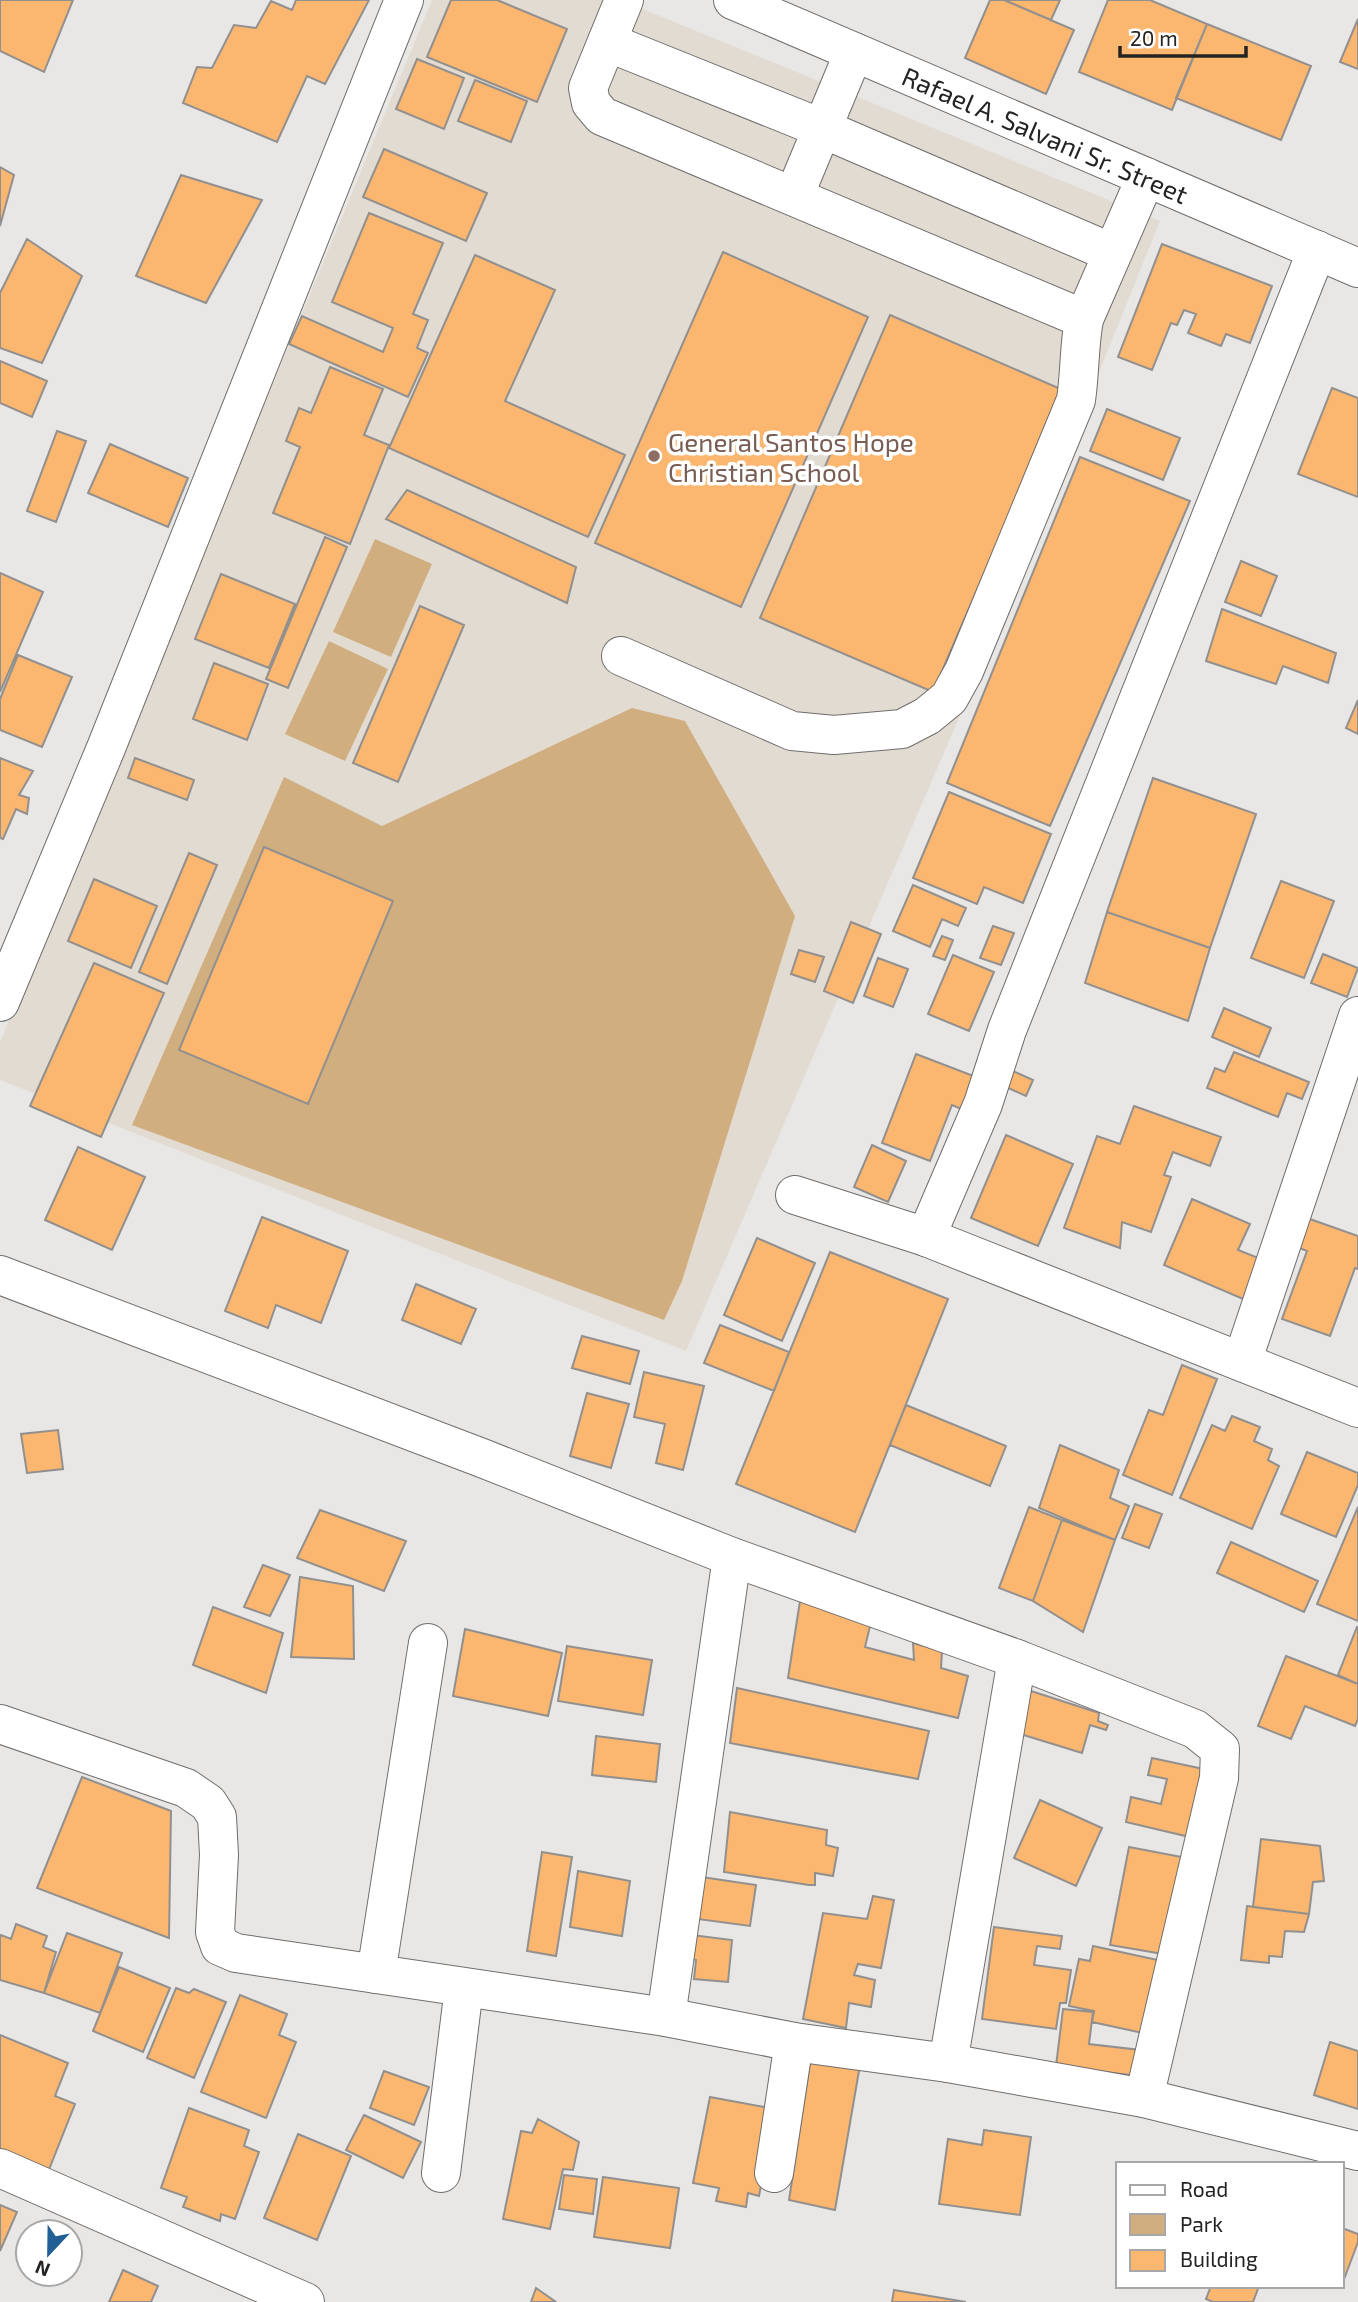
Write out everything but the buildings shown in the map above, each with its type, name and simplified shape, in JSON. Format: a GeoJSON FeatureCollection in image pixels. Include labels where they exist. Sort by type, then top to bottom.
{"type":"FeatureCollection","features":[{"type":"Feature","properties":{"kind":"street"},"geometry":{"type":"LineString","coordinates":[[0,1002],[111,735],[404,0]]}},
{"type":"Feature","properties":{"kind":"street"},"geometry":{"type":"LineString","coordinates":[[624,0],[588,88],[591,103],[602,116],[1084,319]]}},
{"type":"Feature","properties":{"kind":"street","name":"Rafael A. Salvani Sr. Street"},"geometry":{"type":"LineString","coordinates":[[733,0],[1358,268]]}},
{"type":"Feature","properties":{"kind":"street"},"geometry":{"type":"LineString","coordinates":[[607,42],[821,128],[1112,253]]}},
{"type":"Feature","properties":{"kind":"street"},"geometry":{"type":"LineString","coordinates":[[794,196],[854,52]]}},
{"type":"Feature","properties":{"kind":"street"},"geometry":{"type":"LineString","coordinates":[[621,656],[792,731],[834,734],[902,729],[928,716],[949,698],[964,671],[1076,400],[1079,345],[1084,319],[1146,177]]}},
{"type":"Feature","properties":{"kind":"street"},"geometry":{"type":"LineString","coordinates":[[926,1237],[982,1104],[1007,1030],[1317,250]]}},
{"type":"Feature","properties":{"kind":"street"},"geometry":{"type":"LineString","coordinates":[[0,922],[20,954]]}},
{"type":"Feature","properties":{"kind":"street"},"geometry":{"type":"LineString","coordinates":[[1242,1362],[1358,1016]]}},
{"type":"Feature","properties":{"kind":"street"},"geometry":{"type":"LineString","coordinates":[[795,1195],[926,1237],[1358,1408]]}},
{"type":"Feature","properties":{"kind":"street"},"geometry":{"type":"LineString","coordinates":[[0,1275],[469,1453],[732,1558],[1017,1659],[1195,1729],[1220,1749],[1219,1778],[1144,2098]]}},
{"type":"Feature","properties":{"kind":"street"},"geometry":{"type":"LineString","coordinates":[[667,2017],[732,1558]]}},
{"type":"Feature","properties":{"kind":"street"},"geometry":{"type":"LineString","coordinates":[[376,1975],[428,1643]]}},
{"type":"Feature","properties":{"kind":"street"},"geometry":{"type":"LineString","coordinates":[[948,2063],[1017,1659]]}},
{"type":"Feature","properties":{"kind":"street"},"geometry":{"type":"LineString","coordinates":[[0,1724],[186,1788],[208,1803],[217,1817],[219,1855],[215,1932],[220,1946],[236,1953],[667,2017],[794,2042],[948,2063],[1144,2098],[1358,2151]]}},
{"type":"Feature","properties":{"kind":"street"},"geometry":{"type":"LineString","coordinates":[[441,2173],[464,1988]]}},
{"type":"Feature","properties":{"kind":"street"},"geometry":{"type":"LineString","coordinates":[[774,2173],[794,2042]]}},
{"type":"Feature","properties":{"kind":"street"},"geometry":{"type":"LineString","coordinates":[[0,2168],[305,2302]]}},
{"type":"Feature","properties":{"kind":"shaded area","name":"General Santos Hope Christian School"},"geometry":{"type":"Polygon","coordinates":[[[432,0],[621,0],[1160,221],[971,690],[686,1351],[0,1080],[0,1042],[432,0]]]}},
{"type":"Feature","properties":{"kind":"green space"},"geometry":{"type":"Polygon","coordinates":[[[375,539],[432,564],[391,657],[333,632],[375,539]]]}},
{"type":"Feature","properties":{"kind":"green space"},"geometry":{"type":"Polygon","coordinates":[[[329,641],[388,669],[345,761],[285,734],[329,641]]]}},
{"type":"Feature","properties":{"kind":"green space"},"geometry":{"type":"Polygon","coordinates":[[[632,708],[685,721],[795,916],[682,1281],[664,1320],[132,1125],[284,777],[382,826],[632,708]]]}},
{"type":"Feature","properties":{"kind":"place","name":"General Santos Hope Christian School"},"geometry":{"type":"Point","coordinates":[654,456]}}]}
